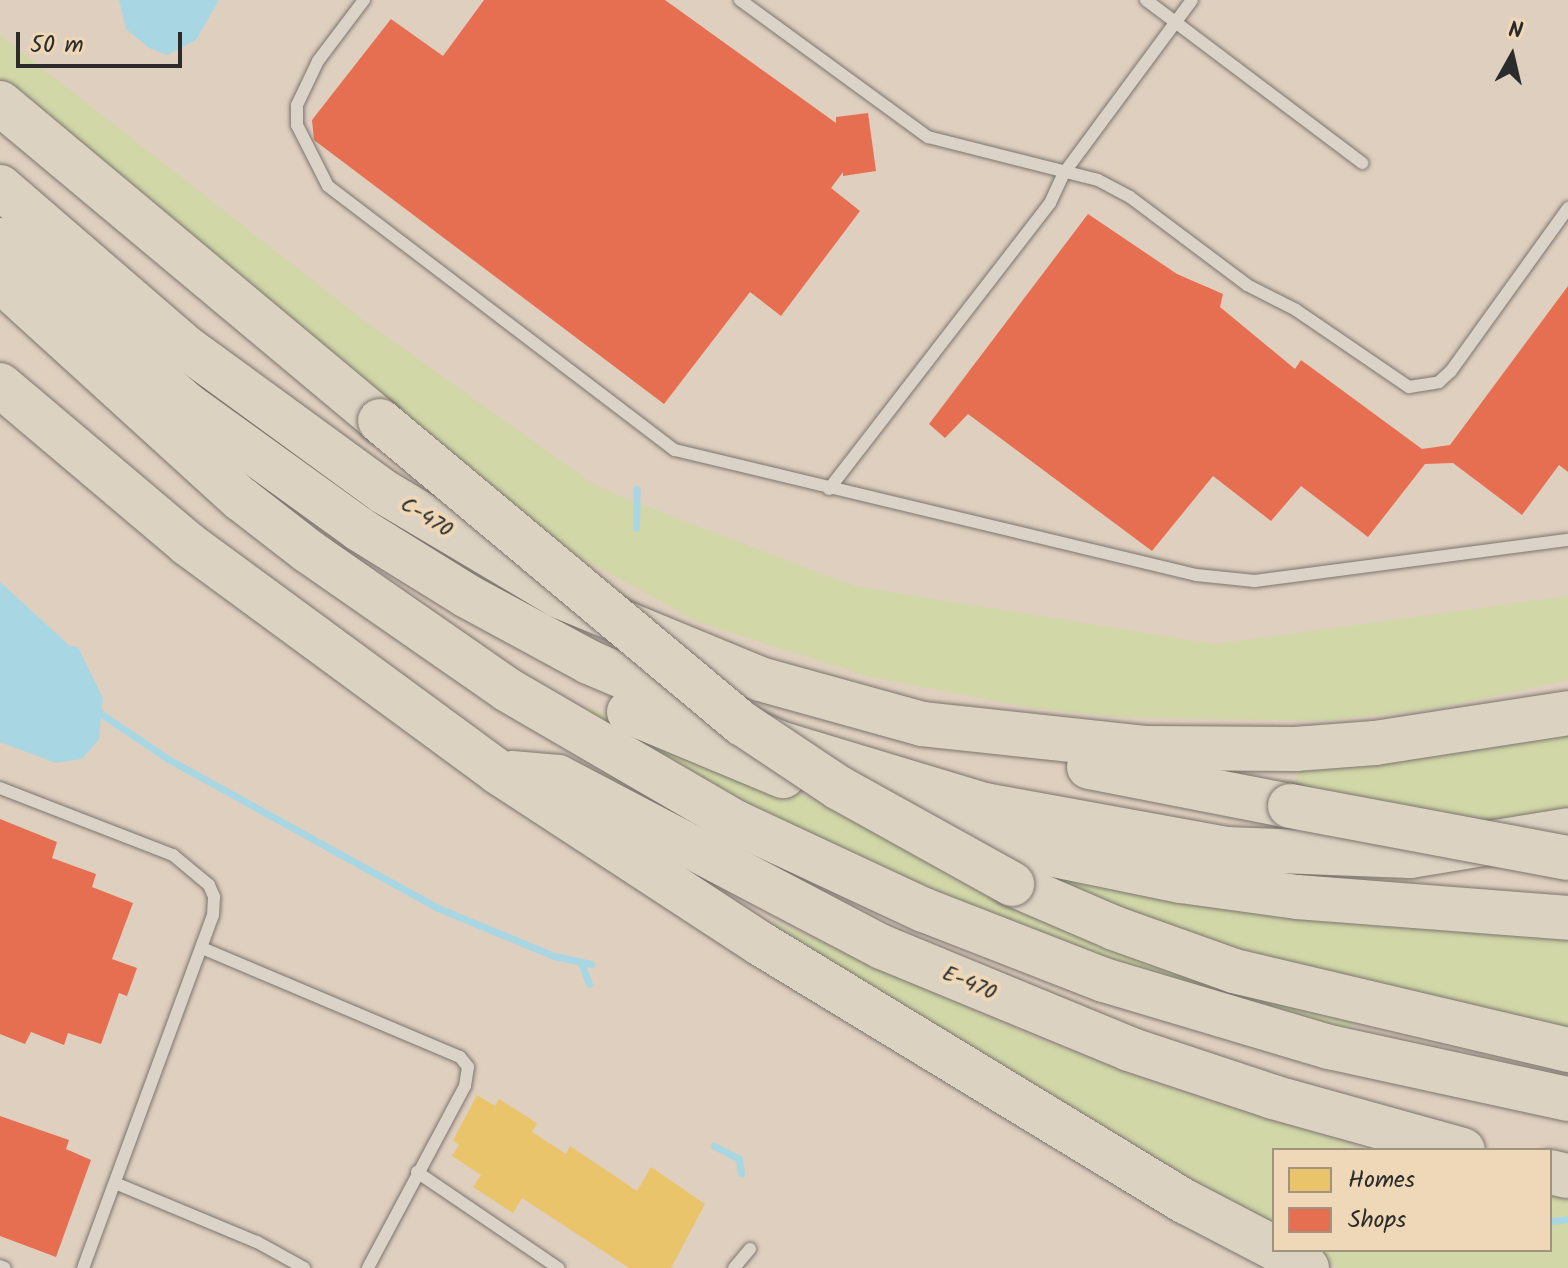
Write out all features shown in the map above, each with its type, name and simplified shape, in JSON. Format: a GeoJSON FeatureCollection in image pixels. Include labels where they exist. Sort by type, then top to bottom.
{"type":"FeatureCollection","features":[{"type":"Feature","properties":{"kind":"highway"},"geometry":{"type":"LineString","coordinates":[[0,103],[726,712],[897,822],[1048,901],[1169,949],[1279,984],[1568,1050]]}},
{"type":"Feature","properties":{"kind":"highway","name":"C-470"},"geometry":{"type":"LineString","coordinates":[[0,187],[117,291],[247,394],[359,476],[490,558],[579,606],[713,662],[922,724]]}},
{"type":"Feature","properties":{"kind":"highway"},"geometry":{"type":"LineString","coordinates":[[0,240],[186,404],[359,529],[467,596],[589,662],[782,744],[995,808],[1237,851],[1410,856],[1568,830]]}},
{"type":"Feature","properties":{"kind":"highway"},"geometry":{"type":"LineString","coordinates":[[0,280],[277,528],[482,674],[677,791],[846,877],[996,940],[1138,991],[1329,1047],[1568,1099]]}},
{"type":"Feature","properties":{"kind":"highway"},"geometry":{"type":"LineString","coordinates":[[0,385],[199,553],[498,772],[761,944],[1186,1202],[1272,1247]]}},
{"type":"Feature","properties":{"kind":"highway"},"geometry":{"type":"LineString","coordinates":[[207,463],[396,589],[560,678],[715,751],[861,803],[1023,848],[1181,881],[1387,906],[1568,918]]}},
{"type":"Feature","properties":{"kind":"highway"},"geometry":{"type":"LineString","coordinates":[[922,724],[1094,743],[1234,750],[1402,740],[1568,713]]}},
{"type":"Feature","properties":{"kind":"highway"},"geometry":{"type":"LineString","coordinates":[[922,724],[963,743],[1568,858]]}},
{"type":"Feature","properties":{"kind":"highway","name":"E-470"},"geometry":{"type":"LineString","coordinates":[[498,772],[558,777],[708,860],[882,947],[1129,1049],[1285,1101],[1456,1148]]}},
{"type":"Feature","properties":{"kind":"highway"},"geometry":{"type":"LineString","coordinates":[[1186,1202],[1219,1237],[1263,1268]]}},
{"type":"Feature","properties":{"kind":"highway"},"geometry":{"type":"LineString","coordinates":[[1281,1252],[1307,1268]]}},
{"type":"Feature","properties":{"kind":"lane"},"geometry":{"type":"LineString","coordinates":[[364,0],[318,61],[297,105],[297,125],[328,186],[657,440],[692,455],[1196,575],[1255,581],[1568,540]]}},
{"type":"Feature","properties":{"kind":"lane"},"geometry":{"type":"LineString","coordinates":[[740,0],[928,137],[1098,180],[1130,197],[1247,285],[1296,310],[1409,387],[1439,382],[1451,371],[1568,208]]}},
{"type":"Feature","properties":{"kind":"lane"},"geometry":{"type":"LineString","coordinates":[[1146,0],[1362,163]]}},
{"type":"Feature","properties":{"kind":"lane"},"geometry":{"type":"LineString","coordinates":[[829,489],[1050,203],[1064,173],[1192,0]]}},
{"type":"Feature","properties":{"kind":"lane"},"geometry":{"type":"LineString","coordinates":[[0,788],[147,844],[192,868],[214,897],[202,948],[83,1268]]}},
{"type":"Feature","properties":{"kind":"lane"},"geometry":{"type":"LineString","coordinates":[[202,948],[460,1057],[468,1067],[465,1086],[368,1268]]}},
{"type":"Feature","properties":{"kind":"lane"},"geometry":{"type":"LineString","coordinates":[[417,1172],[558,1268]]}},
{"type":"Feature","properties":{"kind":"lane"},"geometry":{"type":"LineString","coordinates":[[115,1183],[304,1268]]}},
{"type":"Feature","properties":{"kind":"lane"},"geometry":{"type":"LineString","coordinates":[[734,1268],[750,1249]]}},
{"type":"Feature","properties":{"kind":"green space"},"geometry":{"type":"Polygon","coordinates":[[[0,35],[366,322],[592,483],[625,498],[854,586],[1214,644],[1568,596],[1568,680],[1432,709],[1319,721],[1119,717],[1033,708],[870,677],[698,622],[526,527],[0,85],[0,35]]]}},
{"type":"Feature","properties":{"kind":"green space"},"geometry":{"type":"Polygon","coordinates":[[[590,708],[719,765],[857,815],[1359,1017],[1356,1025],[1338,1030],[1126,968],[873,870],[583,718],[590,708]]]}},
{"type":"Feature","properties":{"kind":"green space"},"geometry":{"type":"Polygon","coordinates":[[[1568,730],[1568,815],[1496,829],[1294,786],[1301,765],[1568,730]]]}},
{"type":"Feature","properties":{"kind":"green space"},"geometry":{"type":"Polygon","coordinates":[[[1019,871],[1568,932],[1568,1033],[1311,977],[1019,871]]]}},
{"type":"Feature","properties":{"kind":"green space"},"geometry":{"type":"Polygon","coordinates":[[[775,922],[1031,1036],[1157,1084],[1362,1148],[1272,1148],[1272,1228],[772,925],[775,922]]]}},
{"type":"Feature","properties":{"kind":"green space"},"geometry":{"type":"Polygon","coordinates":[[[1552,1195],[1568,1199],[1568,1268],[1338,1268],[1311,1252],[1552,1252],[1552,1195]]]}},
{"type":"Feature","properties":{"kind":"water"},"geometry":{"type":"Polygon","coordinates":[[[119,0],[219,0],[196,40],[167,55],[149,48],[126,29],[119,0]]]}},
{"type":"Feature","properties":{"kind":"water"},"geometry":{"type":"Polygon","coordinates":[[[0,582],[70,646],[78,647],[103,698],[99,739],[82,759],[56,763],[0,742],[0,582]]]}},
{"type":"Feature","properties":{"kind":"building: Homes"},"geometry":{"type":"Polygon","coordinates":[[[477,1095],[495,1106],[499,1099],[537,1123],[532,1132],[566,1154],[570,1146],[637,1191],[651,1167],[705,1204],[671,1268],[629,1268],[522,1198],[513,1213],[473,1187],[481,1175],[452,1156],[459,1145],[453,1140],[477,1095]]]}},
{"type":"Feature","properties":{"kind":"building: Shops"},"geometry":{"type":"Polygon","coordinates":[[[484,0],[665,0],[836,123],[836,117],[868,113],[876,171],[843,176],[843,172],[831,188],[860,211],[781,316],[750,292],[664,404],[314,140],[312,120],[391,19],[443,56],[484,0]]]}},
{"type":"Feature","properties":{"kind":"building: Shops"},"geometry":{"type":"Polygon","coordinates":[[[1088,214],[1177,274],[1223,294],[1220,307],[1295,369],[1301,360],[1422,449],[1450,445],[1568,286],[1568,472],[1559,465],[1522,515],[1453,463],[1425,464],[1368,537],[1301,486],[1271,521],[1213,476],[1152,551],[968,414],[945,438],[929,424],[1088,214]]]}},
{"type":"Feature","properties":{"kind":"building: Shops"},"geometry":{"type":"Polygon","coordinates":[[[0,819],[57,842],[52,858],[96,874],[92,887],[133,903],[112,959],[137,968],[127,996],[119,993],[101,1044],[68,1033],[64,1045],[31,1032],[25,1044],[0,1034],[0,819]]]}},
{"type":"Feature","properties":{"kind":"building: Shops"},"geometry":{"type":"Polygon","coordinates":[[[0,1116],[69,1140],[66,1149],[91,1160],[56,1257],[0,1236],[0,1116]]]}},
{"type":"Feature","properties":{"kind":"waterway"},"geometry":{"type":"LineString","coordinates":[[636,528],[637,489]]}},
{"type":"Feature","properties":{"kind":"waterway"},"geometry":{"type":"LineString","coordinates":[[97,711],[168,759],[438,908],[554,956],[591,964]]}},
{"type":"Feature","properties":{"kind":"waterway"},"geometry":{"type":"LineString","coordinates":[[582,965],[589,984]]}},
{"type":"Feature","properties":{"kind":"waterway"},"geometry":{"type":"LineString","coordinates":[[714,1146],[739,1159],[741,1173]]}},
{"type":"Feature","properties":{"kind":"waterway"},"geometry":{"type":"LineString","coordinates":[[1552,1221],[1568,1219]]}}]}
